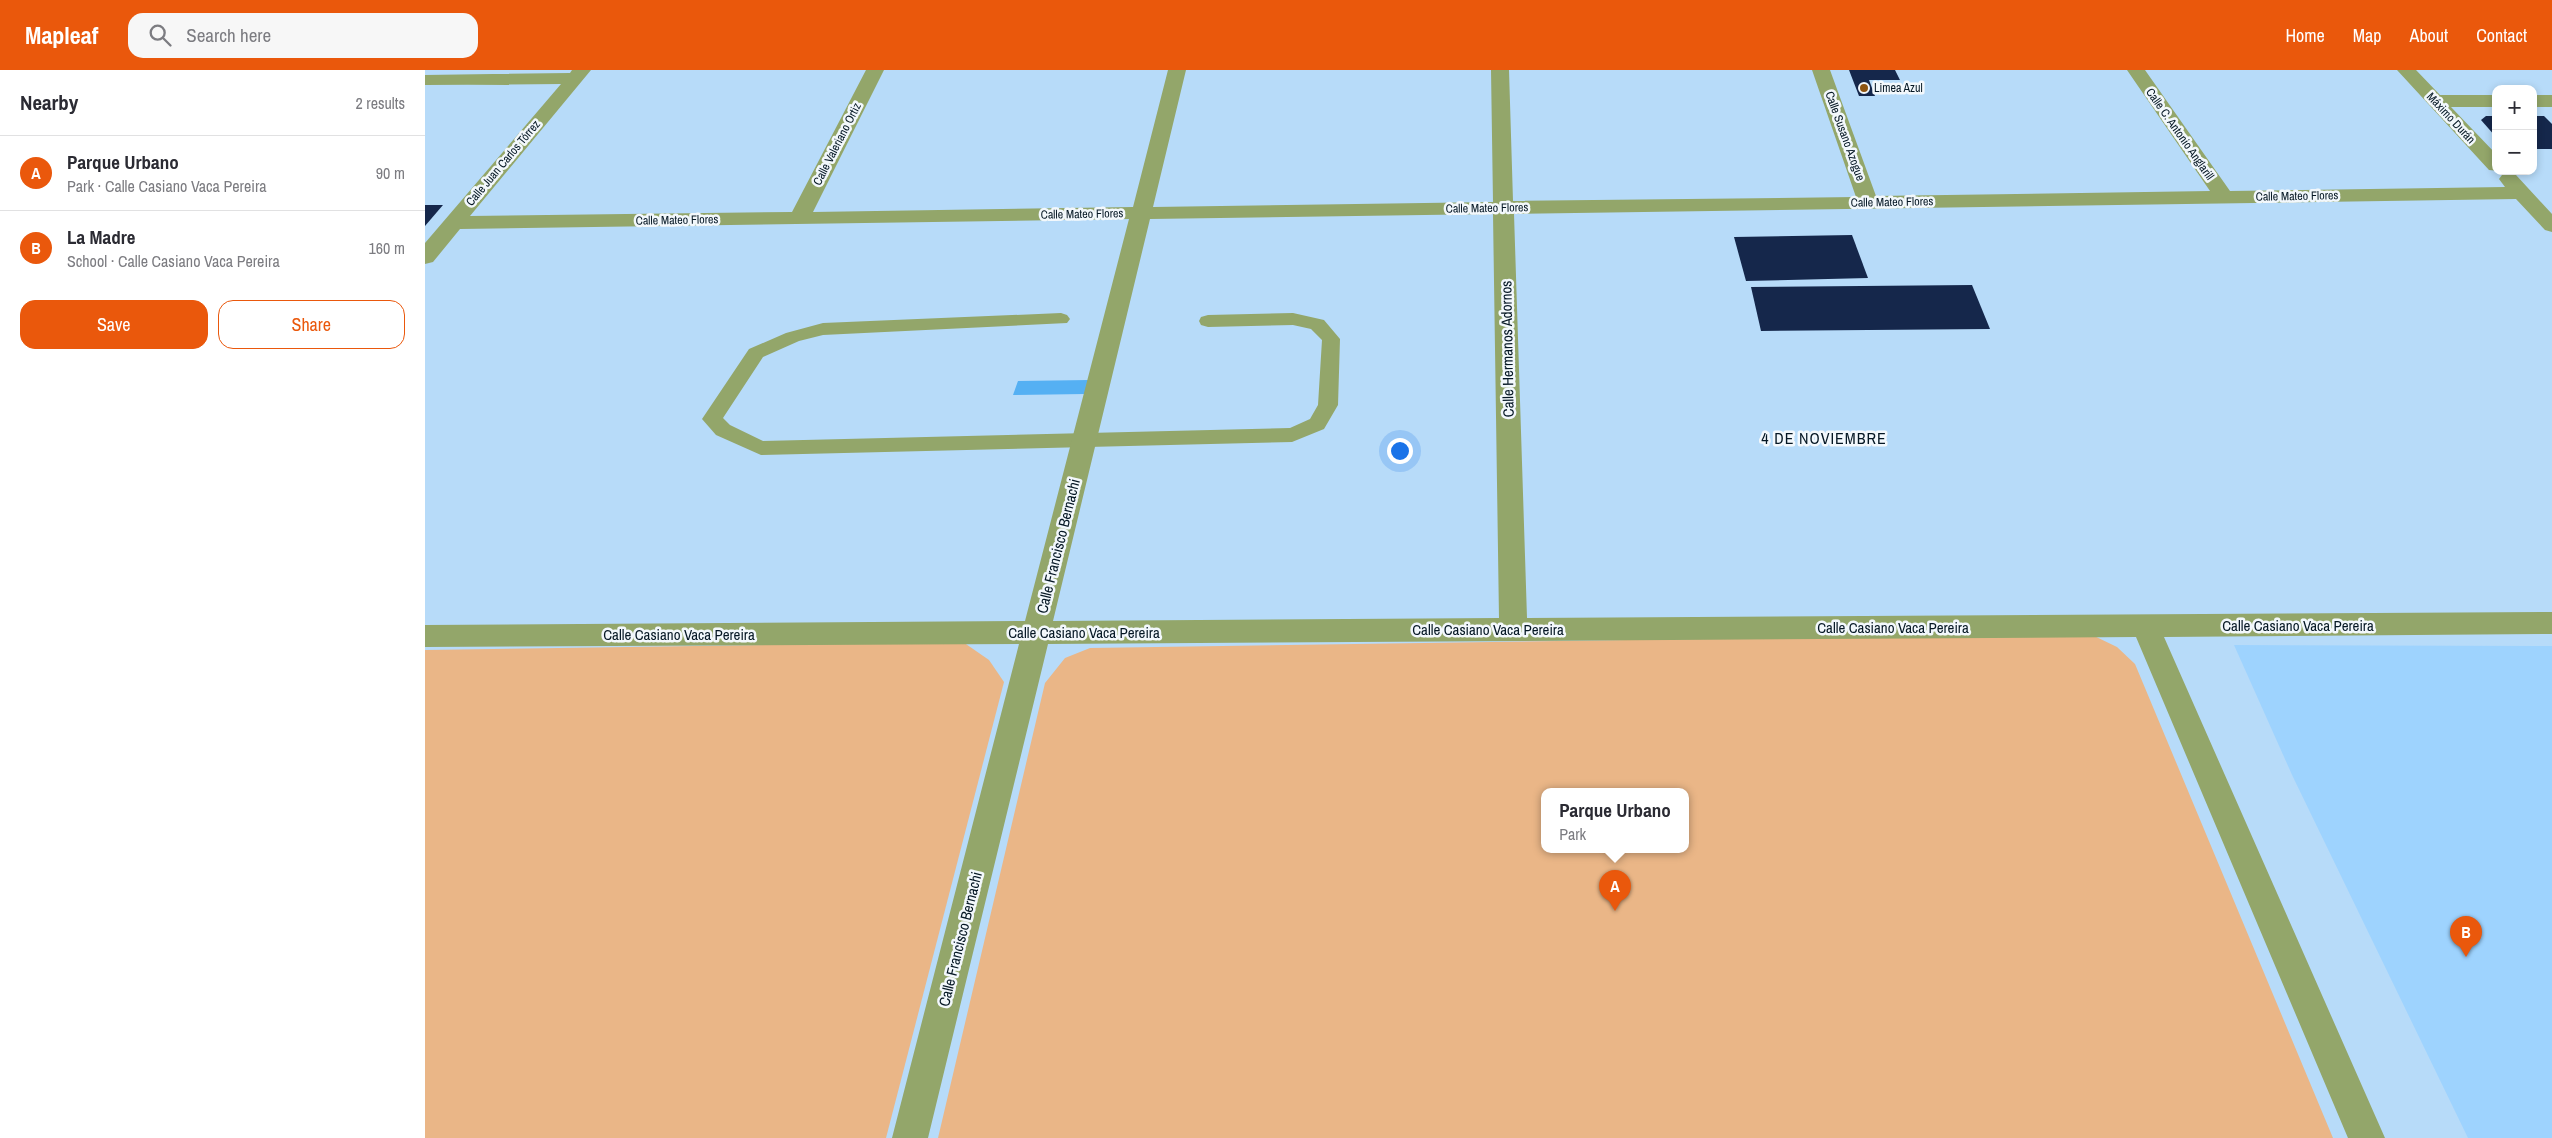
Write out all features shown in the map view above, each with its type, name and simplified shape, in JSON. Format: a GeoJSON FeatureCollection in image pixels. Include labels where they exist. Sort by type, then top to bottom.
{"type":"FeatureCollection","features":[{"type":"Feature","properties":{"kind":"street","name":"Calle Valeriano Ortiz"},"geometry":{"type":"LineString","coordinates":[[799,218],[875,70]]}},
{"type":"Feature","properties":{"kind":"street","name":"Calle Francisco Bernachi"},"geometry":{"type":"LineString","coordinates":[[910,1138],[1177,70]]}},
{"type":"Feature","properties":{"kind":"street","name":"Calle Hermanos Adornos"},"geometry":{"type":"LineString","coordinates":[[1500,70],[1513,629]]}},
{"type":"Feature","properties":{"kind":"street","name":"Calle Susano Azogue"},"geometry":{"type":"LineString","coordinates":[[1821,70],[1869,203]]}},
{"type":"Feature","properties":{"kind":"street","name":"Calle C. Antonio Anglarill"},"geometry":{"type":"LineString","coordinates":[[2136,70],[2225,198]]}},
{"type":"Feature","properties":{"kind":"street","name":"Máximo Durán"},"geometry":{"type":"LineString","coordinates":[[2406,70],[2492,162]]}},
{"type":"Feature","properties":{"kind":"street"},"geometry":{"type":"LineString","coordinates":[[425,80],[578,74]]}},
{"type":"Feature","properties":{"kind":"street","name":"Calle Juan Carlos Tórrez"},"geometry":{"type":"LineString","coordinates":[[426,255],[578,74]]}},
{"type":"Feature","properties":{"kind":"street"},"geometry":{"type":"LineString","coordinates":[[2435,101],[2492,101]]}},
{"type":"Feature","properties":{"kind":"street"},"geometry":{"type":"LineString","coordinates":[[2537,101],[2552,101]]}},
{"type":"Feature","properties":{"kind":"street"},"geometry":{"type":"LineString","coordinates":[[2505,175],[2552,225]]}},
{"type":"Feature","properties":{"kind":"street","name":"Calle Mateo Flores"},"geometry":{"type":"LineString","coordinates":[[453,223],[2521,193]]}},
{"type":"Feature","properties":{"kind":"street","name":"Calle Casiano Vaca Pereira"},"geometry":{"type":"LineString","coordinates":[[425,636],[2552,623]]}},
{"type":"Feature","properties":{"kind":"street"},"geometry":{"type":"LineString","coordinates":[[2145,625],[2367,1138]]}},
{"type":"Feature","properties":{"kind":"lane"},"geometry":{"type":"LineString","coordinates":[[1061,320],[823,329],[793,336],[757,353],[712,419],[723,430],[761,448],[1292,434],[1317,424],[1328,405],[1331,338],[1317,324],[1293,319],[1209,321]]}},
{"type":"Feature","properties":{"kind":"shaded area"},"geometry":{"type":"Polygon","coordinates":[[[1089,380],[1085,394],[1013,395],[1018,381],[1089,380]]]}},
{"type":"Feature","properties":{"kind":"shaded area"},"geometry":{"type":"Polygon","coordinates":[[[2088,633],[2117,647],[2135,664],[2333,1138],[938,1138],[1045,683],[1065,658],[1090,648],[2088,633]]]}},
{"type":"Feature","properties":{"kind":"shaded area"},"geometry":{"type":"Polygon","coordinates":[[[963,642],[989,660],[1004,682],[886,1138],[425,1138],[425,650],[963,642]]]}},
{"type":"Feature","properties":{"kind":"shaded area"},"geometry":{"type":"Polygon","coordinates":[[[2234,645],[2552,646],[2552,1138],[2468,1138],[2293,777],[2234,645]]]}},
{"type":"Feature","properties":{"kind":"building","name":"Limea Azul"},"geometry":{"type":"Polygon","coordinates":[[[1849,70],[1895,70],[1900,80],[1869,80],[1875,96],[1859,96],[1849,70]]]}},
{"type":"Feature","properties":{"kind":"building"},"geometry":{"type":"Polygon","coordinates":[[[2486,116],[2492,116],[2492,132],[2481,120],[2486,116]]]}},
{"type":"Feature","properties":{"kind":"building"},"geometry":{"type":"Polygon","coordinates":[[[2537,116],[2544,116],[2552,124],[2552,149],[2537,149],[2537,116]]]}},
{"type":"Feature","properties":{"kind":"building"},"geometry":{"type":"Polygon","coordinates":[[[425,205],[443,205],[425,226],[425,205]]]}},
{"type":"Feature","properties":{"kind":"building"},"geometry":{"type":"Polygon","coordinates":[[[1852,235],[1868,278],[1746,281],[1734,237],[1852,235]]]}},
{"type":"Feature","properties":{"kind":"building"},"geometry":{"type":"Polygon","coordinates":[[[1972,285],[1990,329],[1761,331],[1751,287],[1972,285]]]}},
{"type":"Feature","properties":{"kind":"place","name":"Limea Azul"},"geometry":{"type":"Point","coordinates":[1864,88]}},
{"type":"Feature","properties":{"kind":"place","name":"Parque Urbano"},"geometry":{"type":"Point","coordinates":[1615,911]}},
{"type":"Feature","properties":{"kind":"place","name":"La Madre"},"geometry":{"type":"Point","coordinates":[2466,957]}},
{"type":"Feature","properties":{"kind":"district","name":"4 DE NOVIEMBRE"},"geometry":{"type":"Point","coordinates":[1824,438]}}]}
